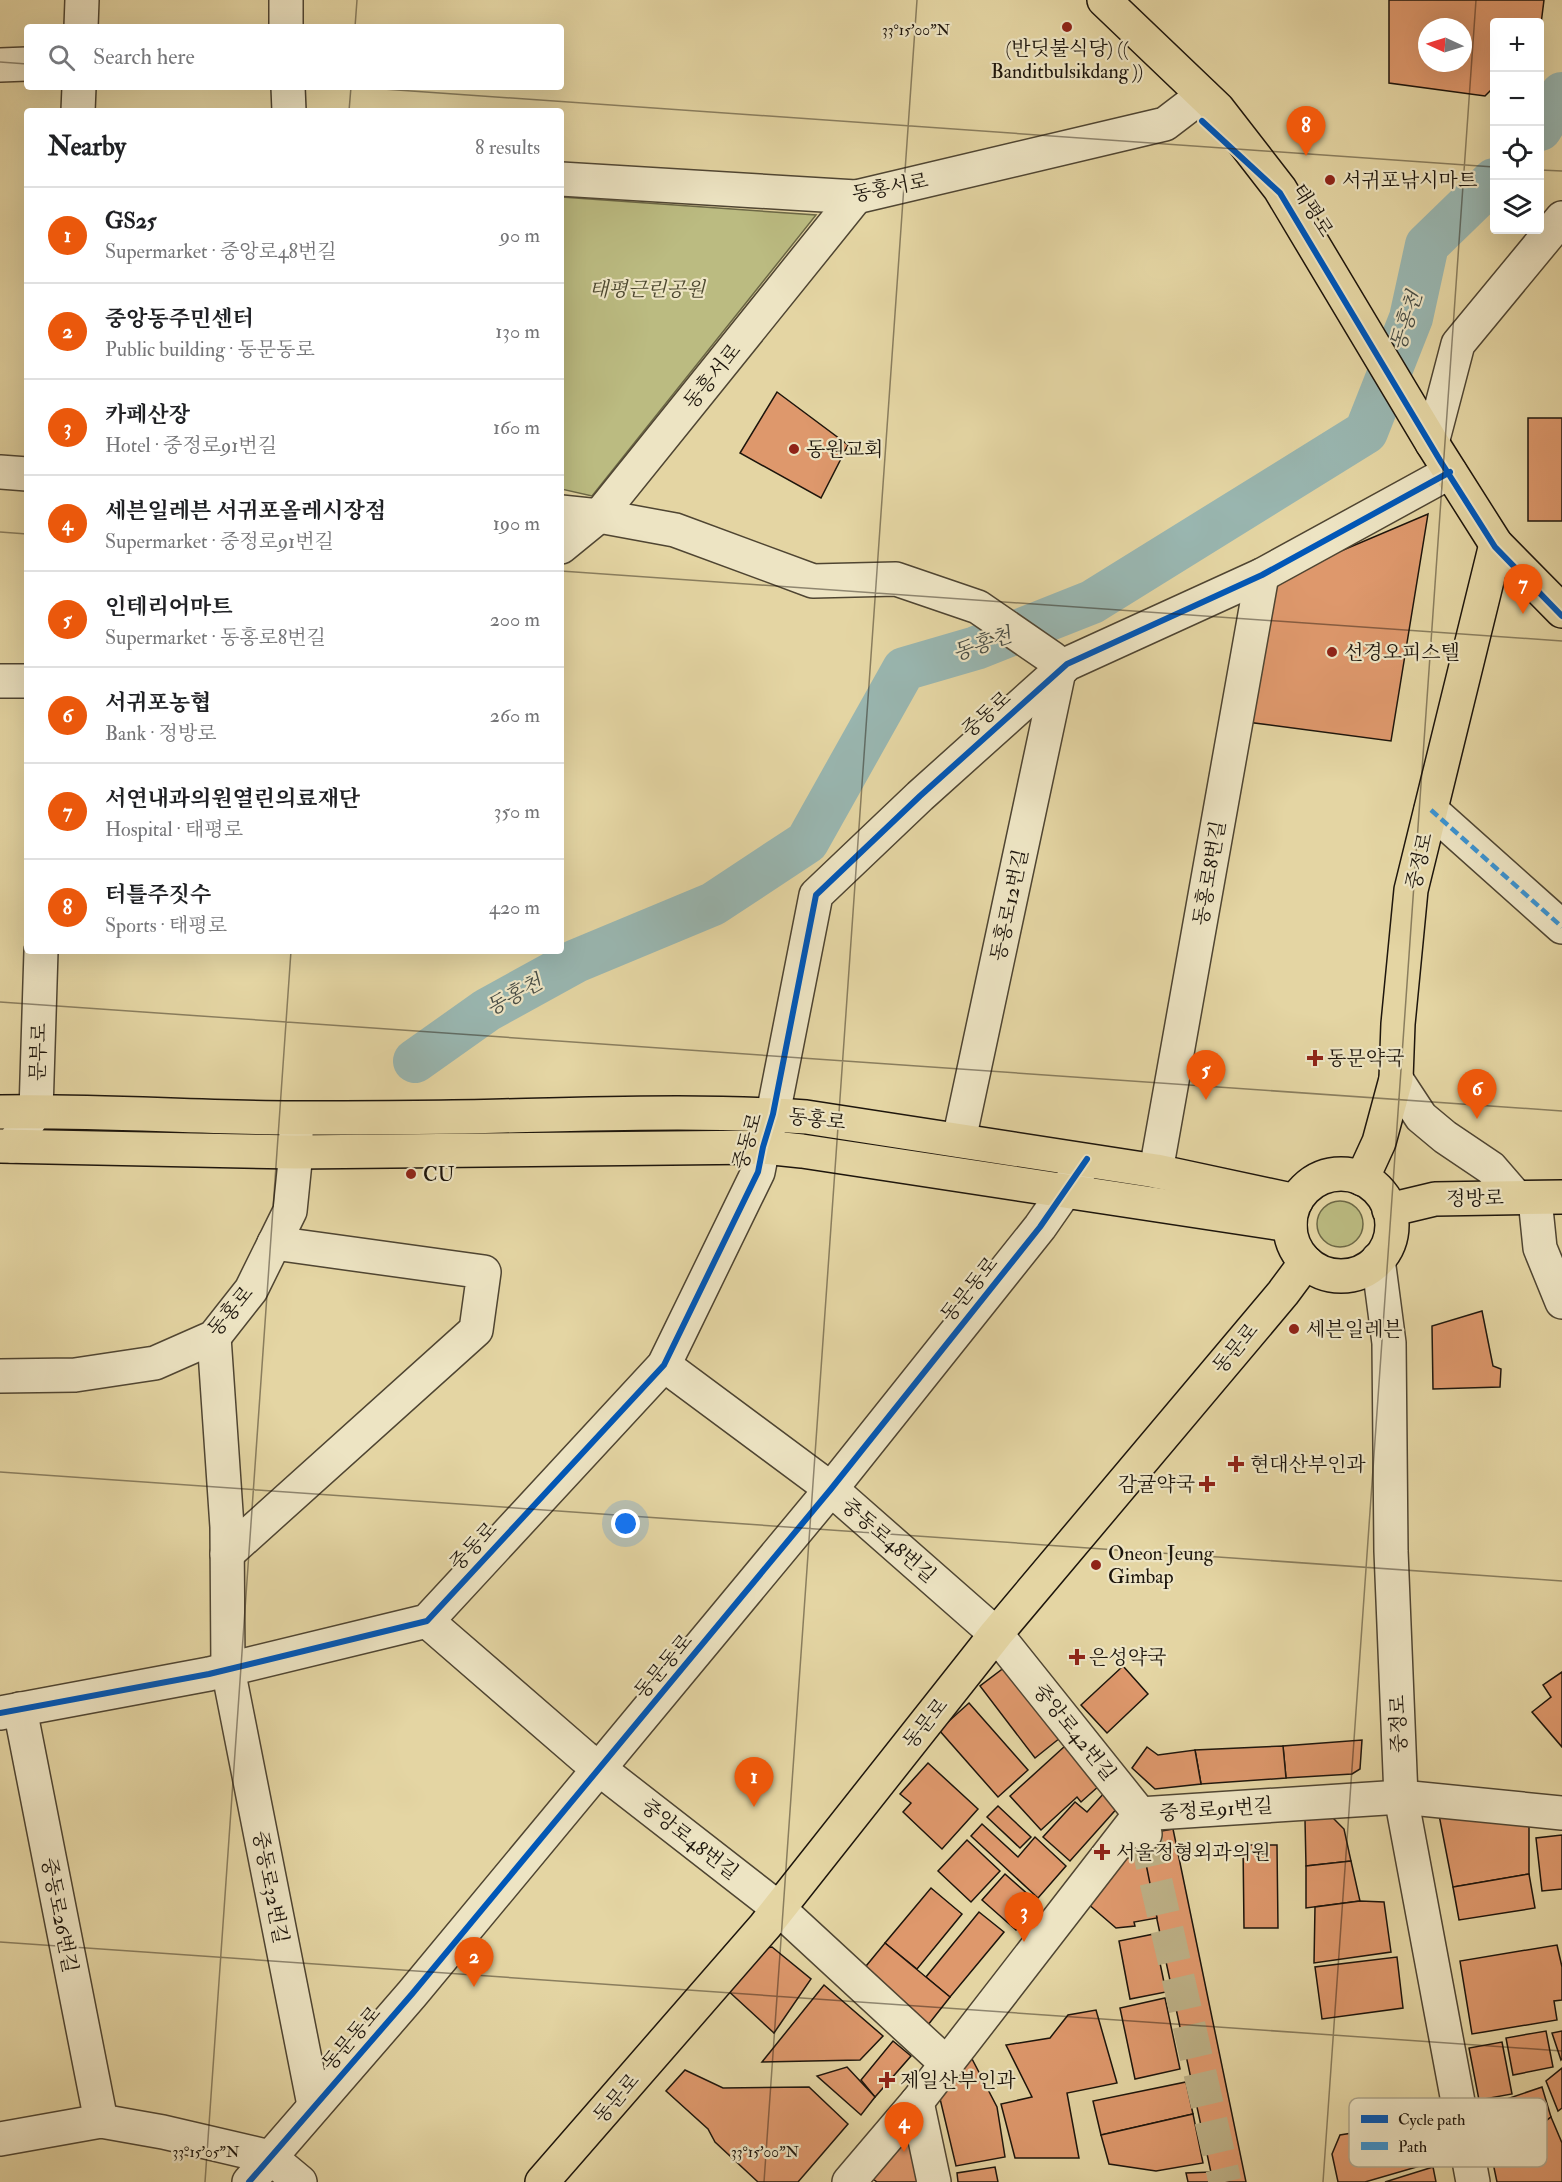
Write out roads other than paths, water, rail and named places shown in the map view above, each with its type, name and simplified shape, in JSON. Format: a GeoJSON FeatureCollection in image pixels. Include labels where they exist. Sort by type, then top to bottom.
{"type":"FeatureCollection","features":[{"type":"Feature","properties":{"kind":"main road","name":"태평로"},"geometry":{"type":"LineString","coordinates":[[1105,0],[1218,109],[1280,189],[1429,437]]}},
{"type":"Feature","properties":{"kind":"main road"},"geometry":{"type":"LineString","coordinates":[[1429,437],[1496,544],[1562,611]]}},
{"type":"Feature","properties":{"kind":"main road","name":"중정로"},"geometry":{"type":"LineString","coordinates":[[1362,1179],[1379,1142],[1396,1079],[1398,1024],[1411,890],[1496,544]]}},
{"type":"Feature","properties":{"kind":"main road","name":"동홍로"},"geometry":{"type":"LineString","coordinates":[[0,1112],[296,1118],[500,1117],[732,1112],[773,1114],[806,1117],[1156,1171],[1293,1213]]}},
{"type":"Feature","properties":{"kind":"main road","name":"동홍로"},"geometry":{"type":"LineString","coordinates":[[6,1146],[296,1152],[500,1151],[626,1147],[763,1148],[814,1153],[1066,1191],[1293,1213]]}},
{"type":"Feature","properties":{"kind":"main road"},"geometry":{"type":"LineString","coordinates":[[1346,1175],[1362,1179],[1381,1194],[1389,1210],[1391,1225],[1389,1240],[1378,1259],[1360,1272],[1346,1276],[1324,1273],[1306,1262],[1293,1241],[1293,1213],[1313,1183],[1329,1176],[1346,1175]]}},
{"type":"Feature","properties":{"kind":"main road","name":"정방로"},"geometry":{"type":"LineString","coordinates":[[1389,1210],[1435,1199],[1537,1198]]}},
{"type":"Feature","properties":{"kind":"main road","name":"동문로"},"geometry":{"type":"LineString","coordinates":[[542,2182],[765,1926],[996,1635],[1283,1293],[1306,1262]]}},
{"type":"Feature","properties":{"kind":"street"},"geometry":{"type":"LineString","coordinates":[[81,24],[82,0]]}},
{"type":"Feature","properties":{"kind":"street"},"geometry":{"type":"LineString","coordinates":[[286,0],[286,24]]}},
{"type":"Feature","properties":{"kind":"street"},"geometry":{"type":"LineString","coordinates":[[0,65],[24,64]]}},
{"type":"Feature","properties":{"kind":"street"},"geometry":{"type":"LineString","coordinates":[[78,108],[79,90]]}},
{"type":"Feature","properties":{"kind":"street"},"geometry":{"type":"LineString","coordinates":[[288,90],[289,108]]}},
{"type":"Feature","properties":{"kind":"street","name":"동홍서로"},"geometry":{"type":"LineString","coordinates":[[564,179],[856,197],[1165,124],[1203,95]]}},
{"type":"Feature","properties":{"kind":"street","name":"동흥서로"},"geometry":{"type":"LineString","coordinates":[[564,545],[599,516],[856,197]]}},
{"type":"Feature","properties":{"kind":"street"},"geometry":{"type":"LineString","coordinates":[[1429,437],[1458,344],[1562,218]]}},
{"type":"Feature","properties":{"kind":"street"},"geometry":{"type":"LineString","coordinates":[[0,472],[24,474]]}},
{"type":"Feature","properties":{"kind":"street","name":"중동로"},"geometry":{"type":"LineString","coordinates":[[427,1621],[664,1365],[758,1173],[773,1114],[816,895],[920,796],[1061,670],[1262,575],[1450,472]]}},
{"type":"Feature","properties":{"kind":"street"},"geometry":{"type":"LineString","coordinates":[[564,512],[599,516],[675,530],[813,581],[896,579],[978,607],[1052,658],[1061,670]]}},
{"type":"Feature","properties":{"kind":"street","name":"동홍로8번길"},"geometry":{"type":"LineString","coordinates":[[1156,1171],[1262,575]]}},
{"type":"Feature","properties":{"kind":"street","name":"동홍로12번길"},"geometry":{"type":"LineString","coordinates":[[959,1140],[1061,670]]}},
{"type":"Feature","properties":{"kind":"street"},"geometry":{"type":"LineString","coordinates":[[0,681],[24,681]]}},
{"type":"Feature","properties":{"kind":"street"},"geometry":{"type":"LineString","coordinates":[[1431,810],[1562,927]]}},
{"type":"Feature","properties":{"kind":"street","name":"문부로"},"geometry":{"type":"LineString","coordinates":[[36,1111],[41,954]]}},
{"type":"Feature","properties":{"kind":"street"},"geometry":{"type":"LineString","coordinates":[[1396,1079],[1421,1117],[1445,1137],[1537,1198],[1540,1248],[1562,1302]]}},
{"type":"Feature","properties":{"kind":"street"},"geometry":{"type":"LineString","coordinates":[[6,1146],[36,1111]]}},
{"type":"Feature","properties":{"kind":"street","name":"동홍로"},"geometry":{"type":"LineString","coordinates":[[0,1376],[75,1375],[155,1363],[214,1337],[251,1290],[290,1210],[296,1152],[296,1118]]}},
{"type":"Feature","properties":{"kind":"street","name":"동문동로"},"geometry":{"type":"LineString","coordinates":[[249,2182],[314,2104],[412,1994],[831,1489],[1040,1227],[1087,1159]]}},
{"type":"Feature","properties":{"kind":"street"},"geometry":{"type":"LineString","coordinates":[[227,1554],[476,1330],[484,1272],[274,1243]]}},
{"type":"Feature","properties":{"kind":"street","name":"중정로"},"geometry":{"type":"LineString","coordinates":[[1378,1259],[1389,1343],[1391,1551],[1401,1797],[1457,2098]]}},
{"type":"Feature","properties":{"kind":"street"},"geometry":{"type":"LineString","coordinates":[[214,1337],[227,1554],[228,1670]]}},
{"type":"Feature","properties":{"kind":"street","name":"중동로48번길"},"geometry":{"type":"LineString","coordinates":[[664,1365],[831,1489],[996,1635]]}},
{"type":"Feature","properties":{"kind":"street"},"geometry":{"type":"LineString","coordinates":[[10,1711],[228,1670],[427,1621]]}},
{"type":"Feature","properties":{"kind":"street","name":"중앙로48번길"},"geometry":{"type":"LineString","coordinates":[[427,1621],[600,1769],[778,1908],[947,2064]]}},
{"type":"Feature","properties":{"kind":"street","name":"중앙로42번길"},"geometry":{"type":"LineString","coordinates":[[996,1635],[1142,1824]]}},
{"type":"Feature","properties":{"kind":"street","name":"중동로32번길"},"geometry":{"type":"LineString","coordinates":[[228,1670],[314,2104]]}},
{"type":"Feature","properties":{"kind":"street","name":"중동로26번길"},"geometry":{"type":"LineString","coordinates":[[10,1711],[101,2121]]}},
{"type":"Feature","properties":{"kind":"street","name":"중정로91번길"},"geometry":{"type":"LineString","coordinates":[[849,2182],[917,2102],[1142,1824],[1401,1797],[1562,1813]]}},
{"type":"Feature","properties":{"kind":"street"},"geometry":{"type":"LineString","coordinates":[[917,2102],[934,2182]]}},
{"type":"Feature","properties":{"kind":"street"},"geometry":{"type":"LineString","coordinates":[[0,2139],[101,2121],[163,2132],[270,2157],[300,2182]]}},
{"type":"Feature","properties":{"kind":"street","name":"중정로"},"geometry":{"type":"LineString","coordinates":[[1470,2167],[1473,2182]]}},
{"type":"Feature","properties":{"kind":"waterway","name":"동홍천"},"geometry":{"type":"LineString","coordinates":[[1542,126],[1562,94]]}},
{"type":"Feature","properties":{"kind":"waterway","name":"동홍천"},"geometry":{"type":"LineString","coordinates":[[415,1061],[487,1010],[576,961],[713,904],[807,842],[904,669],[976,648],[1092,602],[1366,432],[1411,318],[1427,245],[1490,184]]}},
{"type":"Feature","properties":{"kind":"tunnel"},"geometry":{"type":"LineString","coordinates":[[1145,1834],[1225,2182]]}},
{"type":"Feature","properties":{"kind":"place","name":"(반딧불식당) (( Banditbulsikdang ))"},"geometry":{"type":"Point","coordinates":[1067,27]}},
{"type":"Feature","properties":{"kind":"place","name":"터틀주짓수"},"geometry":{"type":"Point","coordinates":[1306,156]}},
{"type":"Feature","properties":{"kind":"place","name":"서귀포낚시마트"},"geometry":{"type":"Point","coordinates":[1330,180]}},
{"type":"Feature","properties":{"kind":"place","name":"동원교회"},"geometry":{"type":"Point","coordinates":[794,449]}},
{"type":"Feature","properties":{"kind":"place","name":"서연내과의원열린의료재단"},"geometry":{"type":"Point","coordinates":[1523,614]}},
{"type":"Feature","properties":{"kind":"place","name":"선경오피스텔"},"geometry":{"type":"Point","coordinates":[1332,652]}},
{"type":"Feature","properties":{"kind":"place","name":"동문약국"},"geometry":{"type":"Point","coordinates":[1315,1058]}},
{"type":"Feature","properties":{"kind":"place","name":"인테리어마트"},"geometry":{"type":"Point","coordinates":[1206,1100]}},
{"type":"Feature","properties":{"kind":"place","name":"서귀포농협"},"geometry":{"type":"Point","coordinates":[1477,1119]}},
{"type":"Feature","properties":{"kind":"place","name":"CU"},"geometry":{"type":"Point","coordinates":[411,1174]}},
{"type":"Feature","properties":{"kind":"place","name":"세븐일레븐"},"geometry":{"type":"Point","coordinates":[1294,1329]}},
{"type":"Feature","properties":{"kind":"place","name":"현대산부인과"},"geometry":{"type":"Point","coordinates":[1236,1464]}},
{"type":"Feature","properties":{"kind":"place","name":"감귤약국"},"geometry":{"type":"Point","coordinates":[1207,1484]}},
{"type":"Feature","properties":{"kind":"place","name":"Oneon Jeung Gimbap"},"geometry":{"type":"Point","coordinates":[1096,1565]}},
{"type":"Feature","properties":{"kind":"place","name":"은성약국"},"geometry":{"type":"Point","coordinates":[1077,1657]}},
{"type":"Feature","properties":{"kind":"place","name":"GS25"},"geometry":{"type":"Point","coordinates":[754,1807]}},
{"type":"Feature","properties":{"kind":"place","name":"서울정형외과의원"},"geometry":{"type":"Point","coordinates":[1102,1852]}},
{"type":"Feature","properties":{"kind":"place","name":"카페산장"},"geometry":{"type":"Point","coordinates":[1024,1942]}},
{"type":"Feature","properties":{"kind":"place","name":"중앙동주민센터"},"geometry":{"type":"Point","coordinates":[474,1987]}},
{"type":"Feature","properties":{"kind":"place","name":"제일산부인과"},"geometry":{"type":"Point","coordinates":[887,2080]}},
{"type":"Feature","properties":{"kind":"place","name":"세븐일레븐 서귀포올레시장점"},"geometry":{"type":"Point","coordinates":[904,2152]}},
{"type":"Feature","properties":{"kind":"park label","name":"태평근린공원"},"geometry":{"type":"Point","coordinates":[647,289]}}]}
